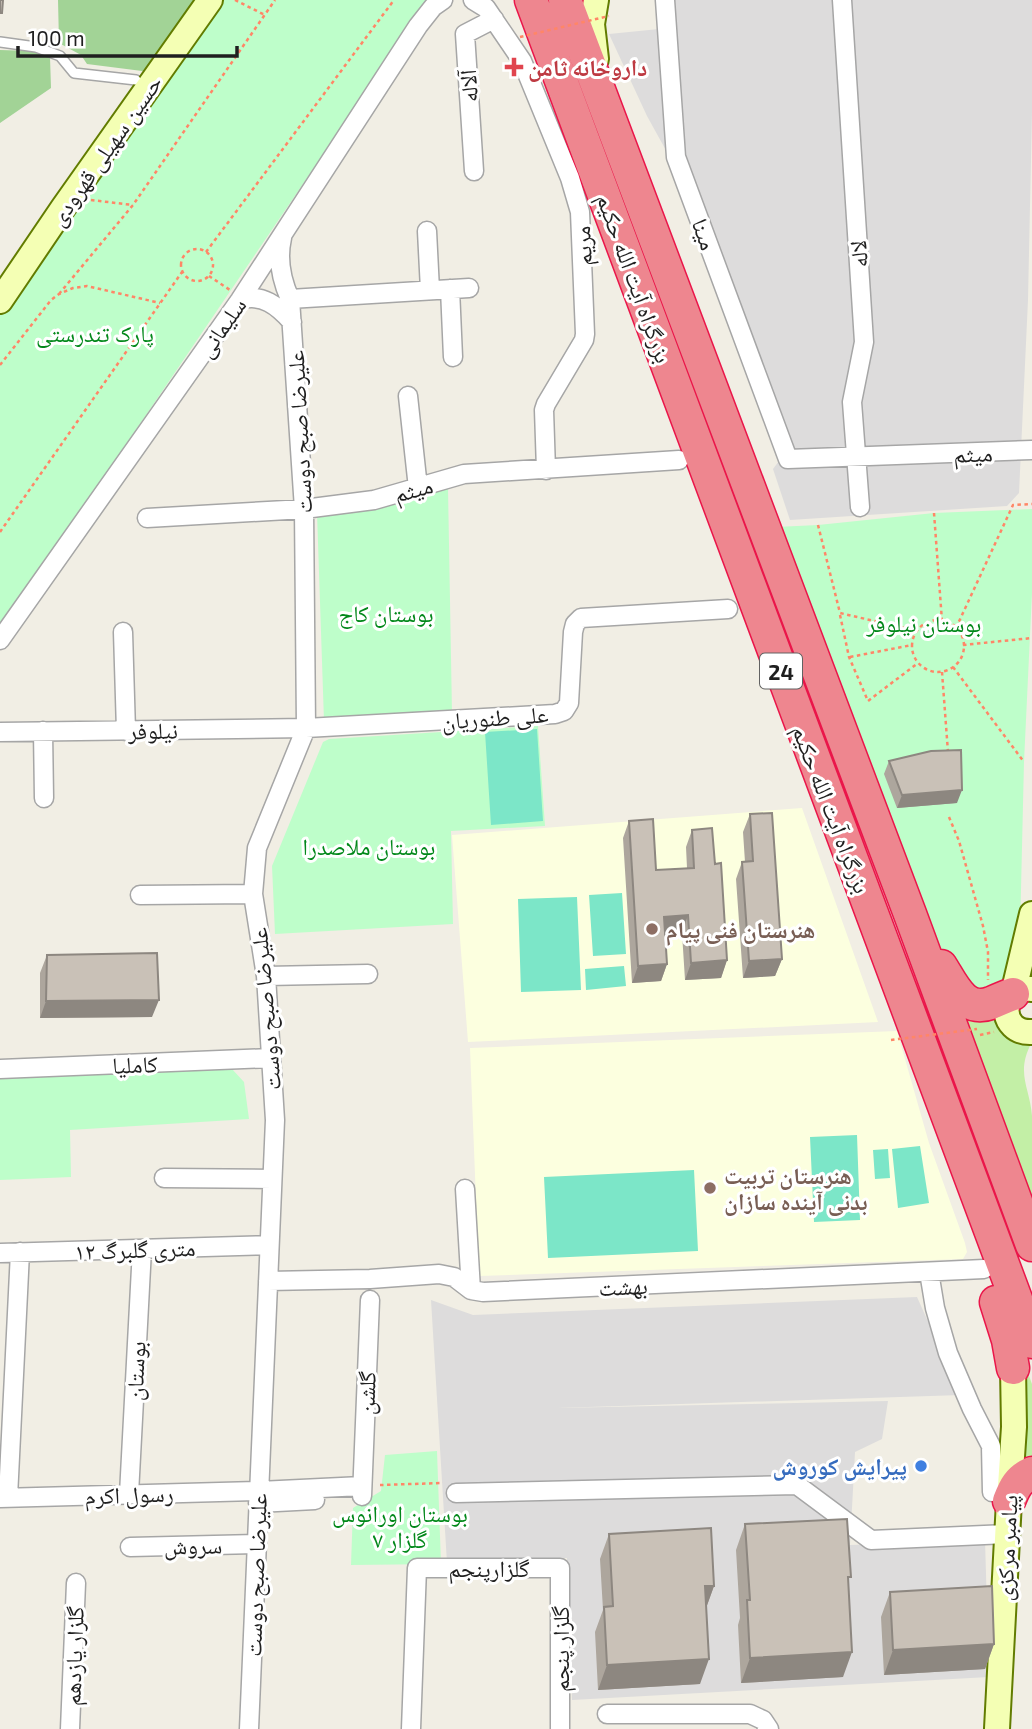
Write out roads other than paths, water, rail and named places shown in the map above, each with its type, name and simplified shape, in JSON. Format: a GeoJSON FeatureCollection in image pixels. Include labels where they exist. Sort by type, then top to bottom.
{"type":"FeatureCollection","features":[{"type":"Feature","properties":{"kind":"highway","name":"بزرگراه آیت الله حکیم"},"geometry":{"type":"LineString","coordinates":[[531,0],[901,1028],[1032,1342]]}},
{"type":"Feature","properties":{"kind":"highway","name":"بزرگراه آیت الله حکیم"},"geometry":{"type":"LineString","coordinates":[[565,0],[1032,1245]]}},
{"type":"Feature","properties":{"kind":"highway"},"geometry":{"type":"LineString","coordinates":[[910,914],[958,994],[966,1002],[981,1005],[991,1003],[1011,988]]}},
{"type":"Feature","properties":{"kind":"highway"},"geometry":{"type":"LineString","coordinates":[[901,1028],[939,1145],[1000,1313],[1013,1368]]}},
{"type":"Feature","properties":{"kind":"highway"},"geometry":{"type":"LineString","coordinates":[[1000,1497],[1024,1476],[1032,1473]]}},
{"type":"Feature","properties":{"kind":"main road","name":"حسین سهیلی قهرودی"},"geometry":{"type":"LineString","coordinates":[[4,294],[210,0]]}},
{"type":"Feature","properties":{"kind":"main road"},"geometry":{"type":"LineString","coordinates":[[602,8],[592,24],[604,104]]}},
{"type":"Feature","properties":{"kind":"main road"},"geometry":{"type":"LineString","coordinates":[[1032,914],[1007,1005],[1007,1018],[1010,1023],[1020,1031],[1032,1032]]}},
{"type":"Feature","properties":{"kind":"main road","name":"پیامبر مرکزی"},"geometry":{"type":"LineString","coordinates":[[997,1729],[1007,1534],[1000,1497],[1014,1427],[1013,1368]]}},
{"type":"Feature","properties":{"kind":"street","name":"مریم"},"geometry":{"type":"LineString","coordinates":[[473,0],[486,8],[522,61],[570,178],[580,212],[585,334],[544,410],[546,470]]}},
{"type":"Feature","properties":{"kind":"street","name":"مینا"},"geometry":{"type":"LineString","coordinates":[[665,0],[676,158],[788,459]]}},
{"type":"Feature","properties":{"kind":"street","name":"لاله"},"geometry":{"type":"LineString","coordinates":[[842,0],[864,342],[852,402],[860,507]]}},
{"type":"Feature","properties":{"kind":"street","name":"سلیمانی"},"geometry":{"type":"LineString","coordinates":[[0,640],[241,299],[411,38],[438,3]]}},
{"type":"Feature","properties":{"kind":"street","name":"آلاله"},"geometry":{"type":"LineString","coordinates":[[474,171],[465,34],[494,19]]}},
{"type":"Feature","properties":{"kind":"street"},"geometry":{"type":"LineString","coordinates":[[427,231],[430,290]]}},
{"type":"Feature","properties":{"kind":"street","name":"علیرضا صبح دوست"},"geometry":{"type":"LineString","coordinates":[[249,1729],[275,1120],[266,976],[253,894],[257,849],[306,728],[303,509],[290,299],[280,270],[279,252],[282,238]]}},
{"type":"Feature","properties":{"kind":"street"},"geometry":{"type":"LineString","coordinates":[[290,299],[469,288]]}},
{"type":"Feature","properties":{"kind":"street"},"geometry":{"type":"LineString","coordinates":[[450,289],[453,357]]}},
{"type":"Feature","properties":{"kind":"street"},"geometry":{"type":"LineString","coordinates":[[241,299],[256,297],[273,305],[292,322]]}},
{"type":"Feature","properties":{"kind":"street"},"geometry":{"type":"LineString","coordinates":[[408,396],[418,488]]}},
{"type":"Feature","properties":{"kind":"street","name":"میثم"},"geometry":{"type":"LineString","coordinates":[[788,459],[1032,450]]}},
{"type":"Feature","properties":{"kind":"street","name":"میثم"},"geometry":{"type":"LineString","coordinates":[[147,518],[303,509],[374,500],[464,474],[679,460]]}},
{"type":"Feature","properties":{"kind":"street","name":"علی طنوریان"},"geometry":{"type":"LineString","coordinates":[[306,728],[555,714],[564,711],[569,703],[573,632],[575,624],[581,618],[728,609]]}},
{"type":"Feature","properties":{"kind":"street"},"geometry":{"type":"LineString","coordinates":[[123,632],[126,731]]}},
{"type":"Feature","properties":{"kind":"street","name":"نیلوفر"},"geometry":{"type":"LineString","coordinates":[[0,732],[306,728]]}},
{"type":"Feature","properties":{"kind":"street"},"geometry":{"type":"LineString","coordinates":[[43,732],[44,798]]}},
{"type":"Feature","properties":{"kind":"street"},"geometry":{"type":"LineString","coordinates":[[140,895],[253,894]]}},
{"type":"Feature","properties":{"kind":"street"},"geometry":{"type":"LineString","coordinates":[[266,976],[368,974]]}},
{"type":"Feature","properties":{"kind":"street","name":"کاملیا"},"geometry":{"type":"LineString","coordinates":[[0,1069],[271,1058]]}},
{"type":"Feature","properties":{"kind":"street"},"geometry":{"type":"LineString","coordinates":[[164,1178],[272,1179]]}},
{"type":"Feature","properties":{"kind":"street"},"geometry":{"type":"LineString","coordinates":[[465,1189],[471,1290]]}},
{"type":"Feature","properties":{"kind":"street","name":"۱۲ متری گلبرگ"},"geometry":{"type":"LineString","coordinates":[[0,1253],[269,1245]]}},
{"type":"Feature","properties":{"kind":"street","name":"بوستان"},"geometry":{"type":"LineString","coordinates":[[129,1494],[142,1249]]}},
{"type":"Feature","properties":{"kind":"street"},"geometry":{"type":"LineString","coordinates":[[4,1497],[20,1252]]}},
{"type":"Feature","properties":{"kind":"street","name":"بهشت"},"geometry":{"type":"LineString","coordinates":[[268,1281],[370,1279],[439,1274],[454,1277],[471,1290],[497,1292],[984,1269]]}},
{"type":"Feature","properties":{"kind":"street"},"geometry":{"type":"LineString","coordinates":[[929,1272],[935,1308],[948,1353],[991,1446],[1000,1497]]}},
{"type":"Feature","properties":{"kind":"street","name":"گلشن"},"geometry":{"type":"LineString","coordinates":[[362,1486],[370,1300]]}},
{"type":"Feature","properties":{"kind":"street"},"geometry":{"type":"LineString","coordinates":[[456,1493],[797,1485],[871,1540],[1007,1534]]}},
{"type":"Feature","properties":{"kind":"street","name":"رسول اکرم"},"geometry":{"type":"LineString","coordinates":[[4,1497],[129,1494],[259,1497],[362,1486]]}},
{"type":"Feature","properties":{"kind":"street","name":"سروش"},"geometry":{"type":"LineString","coordinates":[[130,1547],[257,1544]]}},
{"type":"Feature","properties":{"kind":"street","name":"گلزارپنجم"},"geometry":{"type":"LineString","coordinates":[[411,1729],[417,1568],[560,1568]]}},
{"type":"Feature","properties":{"kind":"street","name":"گلزار پنجم"},"geometry":{"type":"LineString","coordinates":[[560,1568],[560,1729]]}},
{"type":"Feature","properties":{"kind":"street","name":"گلزار یازدهم"},"geometry":{"type":"LineString","coordinates":[[70,1729],[76,1583]]}},
{"type":"Feature","properties":{"kind":"street"},"geometry":{"type":"LineString","coordinates":[[607,1714],[750,1714],[763,1720],[769,1729]]}},
{"type":"Feature","properties":{"kind":"lane"},"geometry":{"type":"LineString","coordinates":[[0,42],[36,47],[60,56],[74,73],[136,80]]}},
{"type":"Feature","properties":{"kind":"place","name":"داروخانه ثامن"},"geometry":{"type":"Point","coordinates":[514,67]}},
{"type":"Feature","properties":{"kind":"place","name":"هنرستان فنی پیام"},"geometry":{"type":"Point","coordinates":[652,929]}},
{"type":"Feature","properties":{"kind":"place","name":"هنرستان تربیت بدنی آینده سازان"},"geometry":{"type":"Point","coordinates":[710,1188]}},
{"type":"Feature","properties":{"kind":"place","name":"پیرایش کوروش"},"geometry":{"type":"Point","coordinates":[921,1466]}},
{"type":"Feature","properties":{"kind":"park label","name":"پارک تندرستی"},"geometry":{"type":"Point","coordinates":[95,333]}},
{"type":"Feature","properties":{"kind":"park label","name":"بوستان کاج"},"geometry":{"type":"Point","coordinates":[386,613]}},
{"type":"Feature","properties":{"kind":"park label","name":"بوستان نیلوفر"},"geometry":{"type":"Point","coordinates":[924,623]}},
{"type":"Feature","properties":{"kind":"park label","name":"بوستان ملاصدرا"},"geometry":{"type":"Point","coordinates":[369,846]}},
{"type":"Feature","properties":{"kind":"park label","name":"بوستان اورانوس گلزار ۷"},"geometry":{"type":"Point","coordinates":[400,1526]}}]}
